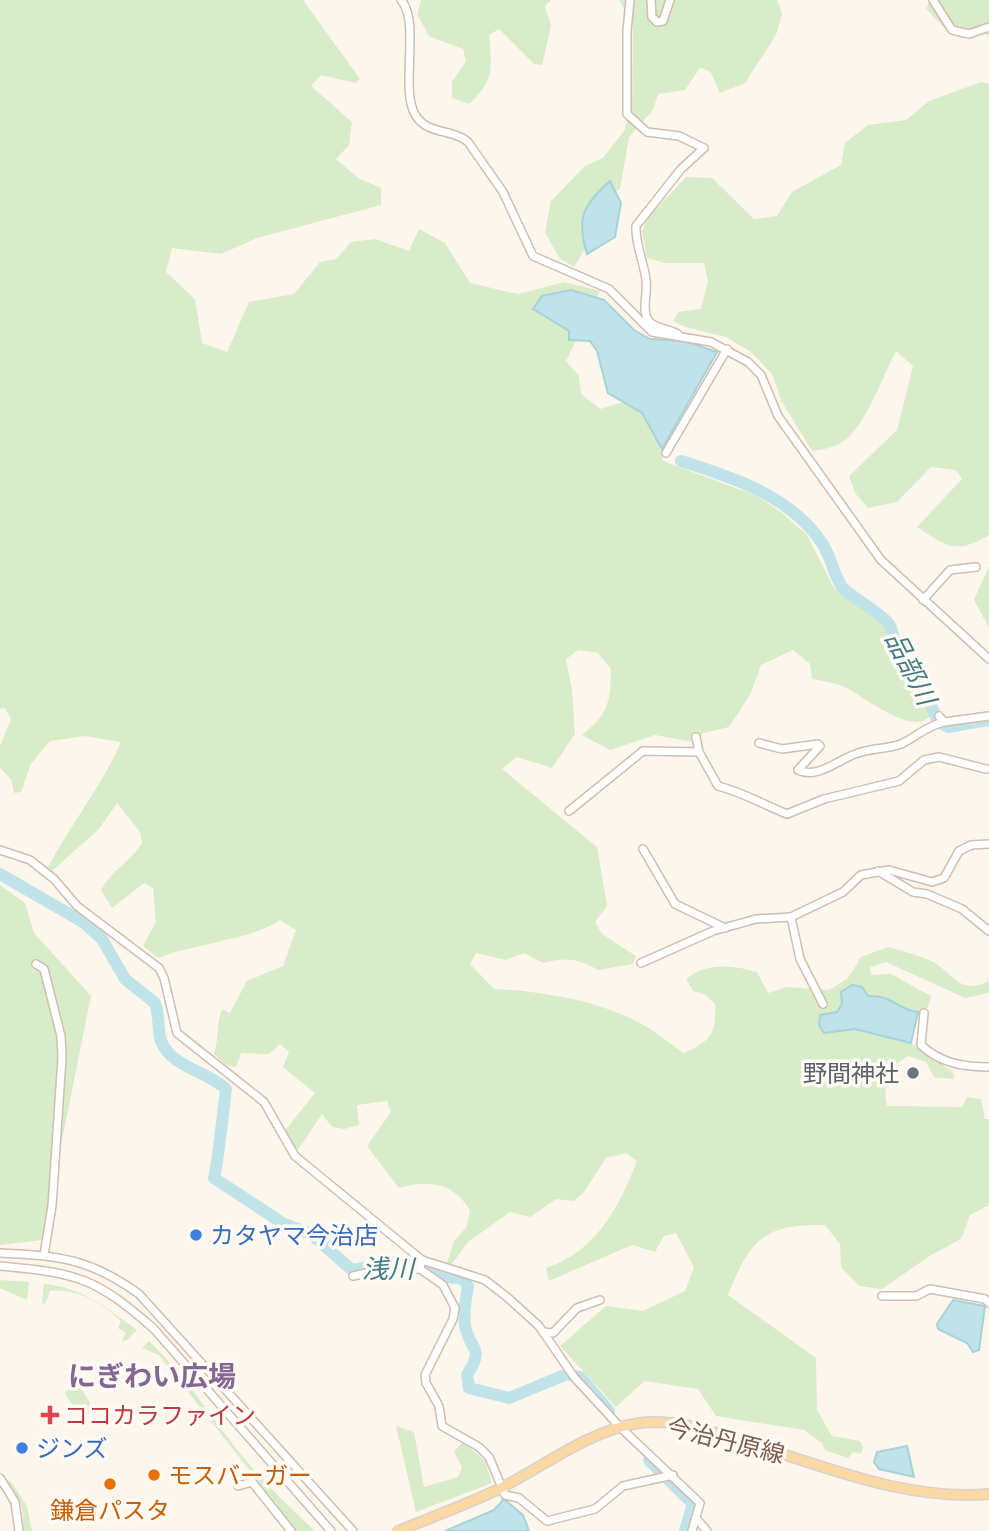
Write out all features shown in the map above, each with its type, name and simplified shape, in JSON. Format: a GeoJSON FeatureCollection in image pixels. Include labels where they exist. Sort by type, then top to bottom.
{"type":"FeatureCollection","features":[{"type":"Feature","properties":{"kind":"main road","name":"今治丹原線"},"geometry":{"type":"LineString","coordinates":[[398,1531],[500,1488],[588,1439],[620,1427],[656,1422],[684,1425],[908,1491],[958,1497],[989,1494]]}},
{"type":"Feature","properties":{"kind":"street"},"geometry":{"type":"LineString","coordinates":[[401,0],[409,12],[411,99],[416,117],[434,130],[462,136],[468,142],[503,192],[533,256],[609,289],[652,332],[680,335],[727,349],[748,362],[761,375],[778,416],[881,559],[989,659]]}},
{"type":"Feature","properties":{"kind":"street"},"geometry":{"type":"LineString","coordinates":[[630,0],[627,31],[627,114],[647,132],[679,136],[704,148],[681,169],[636,226],[635,238],[641,249],[646,281],[646,317],[652,325],[671,328],[680,335]]}},
{"type":"Feature","properties":{"kind":"street"},"geometry":{"type":"LineString","coordinates":[[651,0],[652,17],[657,22],[663,21],[670,0]]}},
{"type":"Feature","properties":{"kind":"street"},"geometry":{"type":"LineString","coordinates":[[933,0],[942,18],[953,30],[969,34],[989,27]]}},
{"type":"Feature","properties":{"kind":"street"},"geometry":{"type":"LineString","coordinates":[[666,453],[727,349]]}},
{"type":"Feature","properties":{"kind":"street"},"geometry":{"type":"LineString","coordinates":[[923,600],[950,570],[976,567]]}},
{"type":"Feature","properties":{"kind":"street"},"geometry":{"type":"LineString","coordinates":[[759,743],[782,749],[818,744],[820,746],[798,770],[804,773],[832,767],[857,753],[901,744],[926,726],[942,720],[989,716]]}},
{"type":"Feature","properties":{"kind":"street"},"geometry":{"type":"LineString","coordinates":[[696,737],[699,752],[718,786],[749,793],[759,803],[787,814],[824,799],[899,781],[924,760],[939,757],[987,770]]}},
{"type":"Feature","properties":{"kind":"street"},"geometry":{"type":"LineString","coordinates":[[569,811],[643,751],[699,752]]}},
{"type":"Feature","properties":{"kind":"street"},"geometry":{"type":"LineString","coordinates":[[641,963],[725,928],[756,919],[791,917],[843,892],[862,875],[889,870],[932,883],[944,878],[959,851],[971,845],[989,844]]}},
{"type":"Feature","properties":{"kind":"street"},"geometry":{"type":"LineString","coordinates":[[643,849],[675,904],[725,928]]}},
{"type":"Feature","properties":{"kind":"street"},"geometry":{"type":"LineString","coordinates":[[0,850],[30,860],[54,879],[76,906],[159,968],[177,1032],[264,1102],[295,1156],[422,1260],[485,1280],[543,1332],[574,1377],[620,1427],[700,1503],[692,1531]]}},
{"type":"Feature","properties":{"kind":"street"},"geometry":{"type":"LineString","coordinates":[[878,871],[914,892],[927,894],[962,909],[989,931]]}},
{"type":"Feature","properties":{"kind":"street"},"geometry":{"type":"LineString","coordinates":[[791,917],[800,959],[824,1004]]}},
{"type":"Feature","properties":{"kind":"street"},"geometry":{"type":"LineString","coordinates":[[36,964],[44,969],[61,1036],[52,1206],[44,1255]]}},
{"type":"Feature","properties":{"kind":"street"},"geometry":{"type":"LineString","coordinates":[[924,1013],[921,1045],[928,1052],[960,1067],[989,1068]]}},
{"type":"Feature","properties":{"kind":"street"},"geometry":{"type":"LineString","coordinates":[[0,1253],[44,1255],[87,1264],[117,1278],[139,1294],[353,1531]]}},
{"type":"Feature","properties":{"kind":"street"},"geometry":{"type":"LineString","coordinates":[[420,1269],[422,1260]]}},
{"type":"Feature","properties":{"kind":"street"},"geometry":{"type":"LineString","coordinates":[[0,1266],[55,1271],[91,1281],[124,1302],[154,1329],[331,1531]]}},
{"type":"Feature","properties":{"kind":"street"},"geometry":{"type":"LineString","coordinates":[[353,1276],[374,1271],[420,1269],[443,1285],[455,1308],[453,1319],[427,1369],[426,1383],[439,1406],[442,1426],[479,1447],[489,1457],[505,1495],[519,1498],[547,1521],[595,1508],[623,1486],[673,1475]]}},
{"type":"Feature","properties":{"kind":"street"},"geometry":{"type":"LineString","coordinates":[[882,1296],[916,1296],[930,1289],[987,1300]]}},
{"type":"Feature","properties":{"kind":"street"},"geometry":{"type":"LineString","coordinates":[[543,1332],[554,1333],[577,1308],[600,1300]]}},
{"type":"Feature","properties":{"kind":"street"},"geometry":{"type":"LineString","coordinates":[[0,1478],[15,1502],[19,1531]]}},
{"type":"Feature","properties":{"kind":"street"},"geometry":{"type":"LineString","coordinates":[[238,1486],[252,1482],[291,1531]]}},
{"type":"Feature","properties":{"kind":"street"},"geometry":{"type":"LineString","coordinates":[[696,1518],[707,1531]]}},
{"type":"Feature","properties":{"kind":"green space"},"geometry":{"type":"Polygon","coordinates":[[[0,0],[303,0],[360,79],[355,83],[321,75],[311,86],[352,122],[349,145],[336,159],[358,178],[381,188],[381,205],[257,238],[221,254],[172,248],[166,272],[195,299],[202,343],[227,352],[249,302],[294,294],[320,262],[336,259],[351,242],[375,239],[409,251],[419,229],[445,243],[470,283],[518,294],[565,282],[600,291],[566,361],[579,376],[581,394],[600,409],[630,400],[645,412],[654,426],[663,461],[757,496],[782,513],[807,535],[834,588],[885,625],[889,647],[934,712],[925,720],[914,722],[901,719],[849,689],[812,679],[810,664],[793,650],[761,665],[751,693],[729,727],[703,733],[698,743],[655,735],[610,750],[582,735],[603,713],[609,699],[611,669],[598,653],[578,650],[566,659],[572,690],[575,734],[552,768],[517,757],[502,769],[597,847],[607,906],[595,922],[602,934],[636,956],[633,964],[598,970],[571,960],[543,963],[524,953],[506,960],[476,953],[470,964],[494,989],[586,1002],[622,1014],[644,1025],[684,1053],[706,1040],[713,1030],[715,1004],[706,995],[693,991],[686,979],[711,967],[757,972],[768,993],[786,987],[829,990],[848,978],[861,957],[888,947],[931,961],[963,984],[979,985],[989,981],[989,993],[965,998],[886,962],[870,967],[871,975],[891,974],[931,996],[928,1007],[896,1033],[953,1072],[954,1079],[934,1077],[926,1062],[908,1056],[895,1066],[888,1077],[887,1106],[962,1107],[967,1097],[981,1099],[985,1119],[989,1119],[989,1205],[970,1215],[961,1239],[931,1255],[882,1289],[859,1286],[841,1267],[840,1244],[825,1225],[787,1228],[773,1232],[752,1248],[728,1295],[816,1358],[817,1410],[832,1436],[860,1441],[863,1447],[861,1454],[853,1452],[848,1458],[825,1450],[822,1443],[804,1430],[716,1416],[698,1389],[644,1381],[616,1407],[560,1346],[606,1306],[643,1311],[685,1291],[694,1267],[676,1233],[664,1236],[655,1252],[632,1245],[549,1281],[546,1268],[579,1251],[604,1226],[637,1161],[626,1153],[606,1158],[584,1192],[574,1201],[556,1199],[530,1217],[510,1212],[468,1242],[451,1265],[447,1263],[454,1241],[466,1228],[470,1211],[457,1194],[440,1186],[421,1184],[399,1188],[367,1146],[391,1112],[387,1101],[357,1105],[359,1125],[344,1129],[332,1127],[322,1114],[298,1150],[283,1133],[315,1093],[283,1067],[289,1052],[280,1044],[269,1054],[241,1053],[236,1067],[226,1065],[214,1054],[222,1009],[230,1013],[247,981],[283,966],[296,930],[280,920],[239,937],[158,958],[143,946],[156,922],[153,888],[144,883],[112,908],[101,890],[142,843],[140,832],[117,803],[99,829],[52,871],[48,867],[121,742],[85,736],[50,741],[31,764],[21,792],[14,793],[11,779],[0,768],[0,746],[11,719],[5,708],[0,709],[0,0]]]}},
{"type":"Feature","properties":{"kind":"green space"},"geometry":{"type":"Polygon","coordinates":[[[421,0],[551,0],[545,6],[551,26],[542,65],[534,64],[499,29],[489,35],[491,65],[484,88],[469,104],[452,98],[452,82],[466,61],[463,49],[429,36],[417,14],[421,0]]]}},
{"type":"Feature","properties":{"kind":"green space"},"geometry":{"type":"Polygon","coordinates":[[[619,0],[777,0],[782,14],[776,35],[745,83],[720,93],[710,71],[700,68],[685,90],[658,94],[653,110],[629,137],[620,189],[599,202],[589,242],[574,267],[560,259],[545,232],[551,201],[585,166],[603,158],[624,131],[632,106],[633,25],[619,0]]]}},
{"type":"Feature","properties":{"kind":"green space"},"geometry":{"type":"Polygon","coordinates":[[[930,0],[989,0],[989,36],[985,34],[965,38],[952,34],[926,9],[930,0]]]}},
{"type":"Feature","properties":{"kind":"green space"},"geometry":{"type":"Polygon","coordinates":[[[981,82],[989,84],[989,535],[959,547],[944,544],[917,527],[962,479],[956,470],[931,467],[897,502],[868,508],[855,493],[849,476],[897,430],[913,366],[896,351],[869,409],[855,430],[840,444],[812,451],[782,402],[772,374],[751,352],[726,337],[685,327],[673,321],[678,312],[701,309],[708,281],[704,263],[665,263],[647,258],[642,231],[648,217],[686,177],[712,178],[754,219],[777,216],[792,192],[841,165],[845,143],[868,125],[906,120],[929,101],[981,82]]]}},
{"type":"Feature","properties":{"kind":"green space"},"geometry":{"type":"Polygon","coordinates":[[[989,566],[989,626],[988,626],[974,600],[989,566]]]}},
{"type":"Feature","properties":{"kind":"green space"},"geometry":{"type":"Polygon","coordinates":[[[0,885],[25,903],[34,933],[91,996],[42,1240],[0,1245],[0,885]]]}},
{"type":"Feature","properties":{"kind":"green space"},"geometry":{"type":"Polygon","coordinates":[[[0,1280],[29,1282],[27,1300],[0,1288],[0,1280]]]}},
{"type":"Feature","properties":{"kind":"green space"},"geometry":{"type":"Polygon","coordinates":[[[44,1284],[82,1294],[105,1307],[137,1330],[127,1340],[122,1341],[126,1333],[118,1328],[121,1321],[105,1308],[79,1294],[50,1291],[45,1304],[42,1303],[44,1284]]]}},
{"type":"Feature","properties":{"kind":"green space"},"geometry":{"type":"Polygon","coordinates":[[[149,1341],[187,1383],[252,1468],[315,1531],[293,1531],[262,1488],[247,1475],[251,1472],[159,1355],[142,1348],[149,1341]]]}},
{"type":"Feature","properties":{"kind":"green space"},"geometry":{"type":"Polygon","coordinates":[[[73,1385],[80,1386],[90,1403],[90,1412],[80,1418],[65,1393],[73,1385]]]}},
{"type":"Feature","properties":{"kind":"green space"},"geometry":{"type":"Polygon","coordinates":[[[396,1426],[414,1432],[424,1487],[458,1477],[462,1467],[454,1452],[463,1442],[485,1461],[492,1483],[416,1512],[396,1426]]]}},
{"type":"Feature","properties":{"kind":"green space"},"geometry":{"type":"Polygon","coordinates":[[[10,1480],[27,1506],[32,1531],[24,1531],[22,1507],[8,1481],[10,1480]]]}},
{"type":"Feature","properties":{"kind":"water"},"geometry":{"type":"Polygon","coordinates":[[[610,181],[621,203],[615,237],[587,254],[582,231],[584,213],[593,197],[610,181]]]}},
{"type":"Feature","properties":{"kind":"water"},"geometry":{"type":"Polygon","coordinates":[[[571,290],[604,300],[634,330],[650,339],[685,341],[717,352],[662,449],[642,413],[608,393],[597,351],[590,341],[569,340],[569,331],[533,309],[542,296],[571,290]]]}},
{"type":"Feature","properties":{"kind":"water"},"geometry":{"type":"Polygon","coordinates":[[[852,985],[862,987],[868,996],[884,998],[905,1009],[918,1012],[911,1043],[855,1029],[824,1033],[819,1025],[820,1015],[837,1012],[842,1004],[841,992],[852,985]]]}},
{"type":"Feature","properties":{"kind":"water"},"geometry":{"type":"Polygon","coordinates":[[[953,1300],[985,1306],[979,1350],[973,1352],[967,1343],[938,1329],[937,1324],[953,1300]]]}},
{"type":"Feature","properties":{"kind":"water"},"geometry":{"type":"Polygon","coordinates":[[[907,1446],[914,1477],[879,1469],[874,1462],[877,1452],[907,1446]]]}},
{"type":"Feature","properties":{"kind":"water"},"geometry":{"type":"Polygon","coordinates":[[[504,1499],[523,1515],[529,1531],[445,1531],[494,1510],[504,1499]]]}},
{"type":"Feature","properties":{"kind":"waterway","name":"品部川"},"geometry":{"type":"LineString","coordinates":[[681,461],[759,490],[794,513],[809,527],[825,548],[842,587],[890,625],[895,644],[929,701],[938,722],[948,727],[989,720]]}},
{"type":"Feature","properties":{"kind":"waterway","name":"浅川"},"geometry":{"type":"LineString","coordinates":[[0,874],[83,922],[102,939],[125,979],[155,1003],[161,1041],[166,1050],[181,1063],[226,1089],[214,1178],[284,1224],[311,1234],[352,1270],[396,1262],[416,1263],[441,1276],[463,1279],[468,1286],[465,1325],[476,1353],[473,1366],[467,1375],[469,1388],[509,1398],[567,1374],[580,1377],[609,1411]]}},
{"type":"Feature","properties":{"kind":"waterway","name":"浅川"},"geometry":{"type":"LineString","coordinates":[[649,1460],[693,1504],[685,1531]]}},
{"type":"Feature","properties":{"kind":"place","name":"野間神社"},"geometry":{"type":"Point","coordinates":[913,1073]}},
{"type":"Feature","properties":{"kind":"place","name":"カタヤマ今治店"},"geometry":{"type":"Point","coordinates":[196,1235]}},
{"type":"Feature","properties":{"kind":"place","name":"ココカラファイン"},"geometry":{"type":"Point","coordinates":[50,1415]}},
{"type":"Feature","properties":{"kind":"place","name":"ジンズ"},"geometry":{"type":"Point","coordinates":[22,1448]}},
{"type":"Feature","properties":{"kind":"place","name":"モスバーガー"},"geometry":{"type":"Point","coordinates":[154,1475]}},
{"type":"Feature","properties":{"kind":"place","name":"鎌倉パスタ"},"geometry":{"type":"Point","coordinates":[110,1484]}},
{"type":"Feature","properties":{"kind":"district","name":"にぎわい広場"},"geometry":{"type":"Point","coordinates":[152,1375]}}]}
